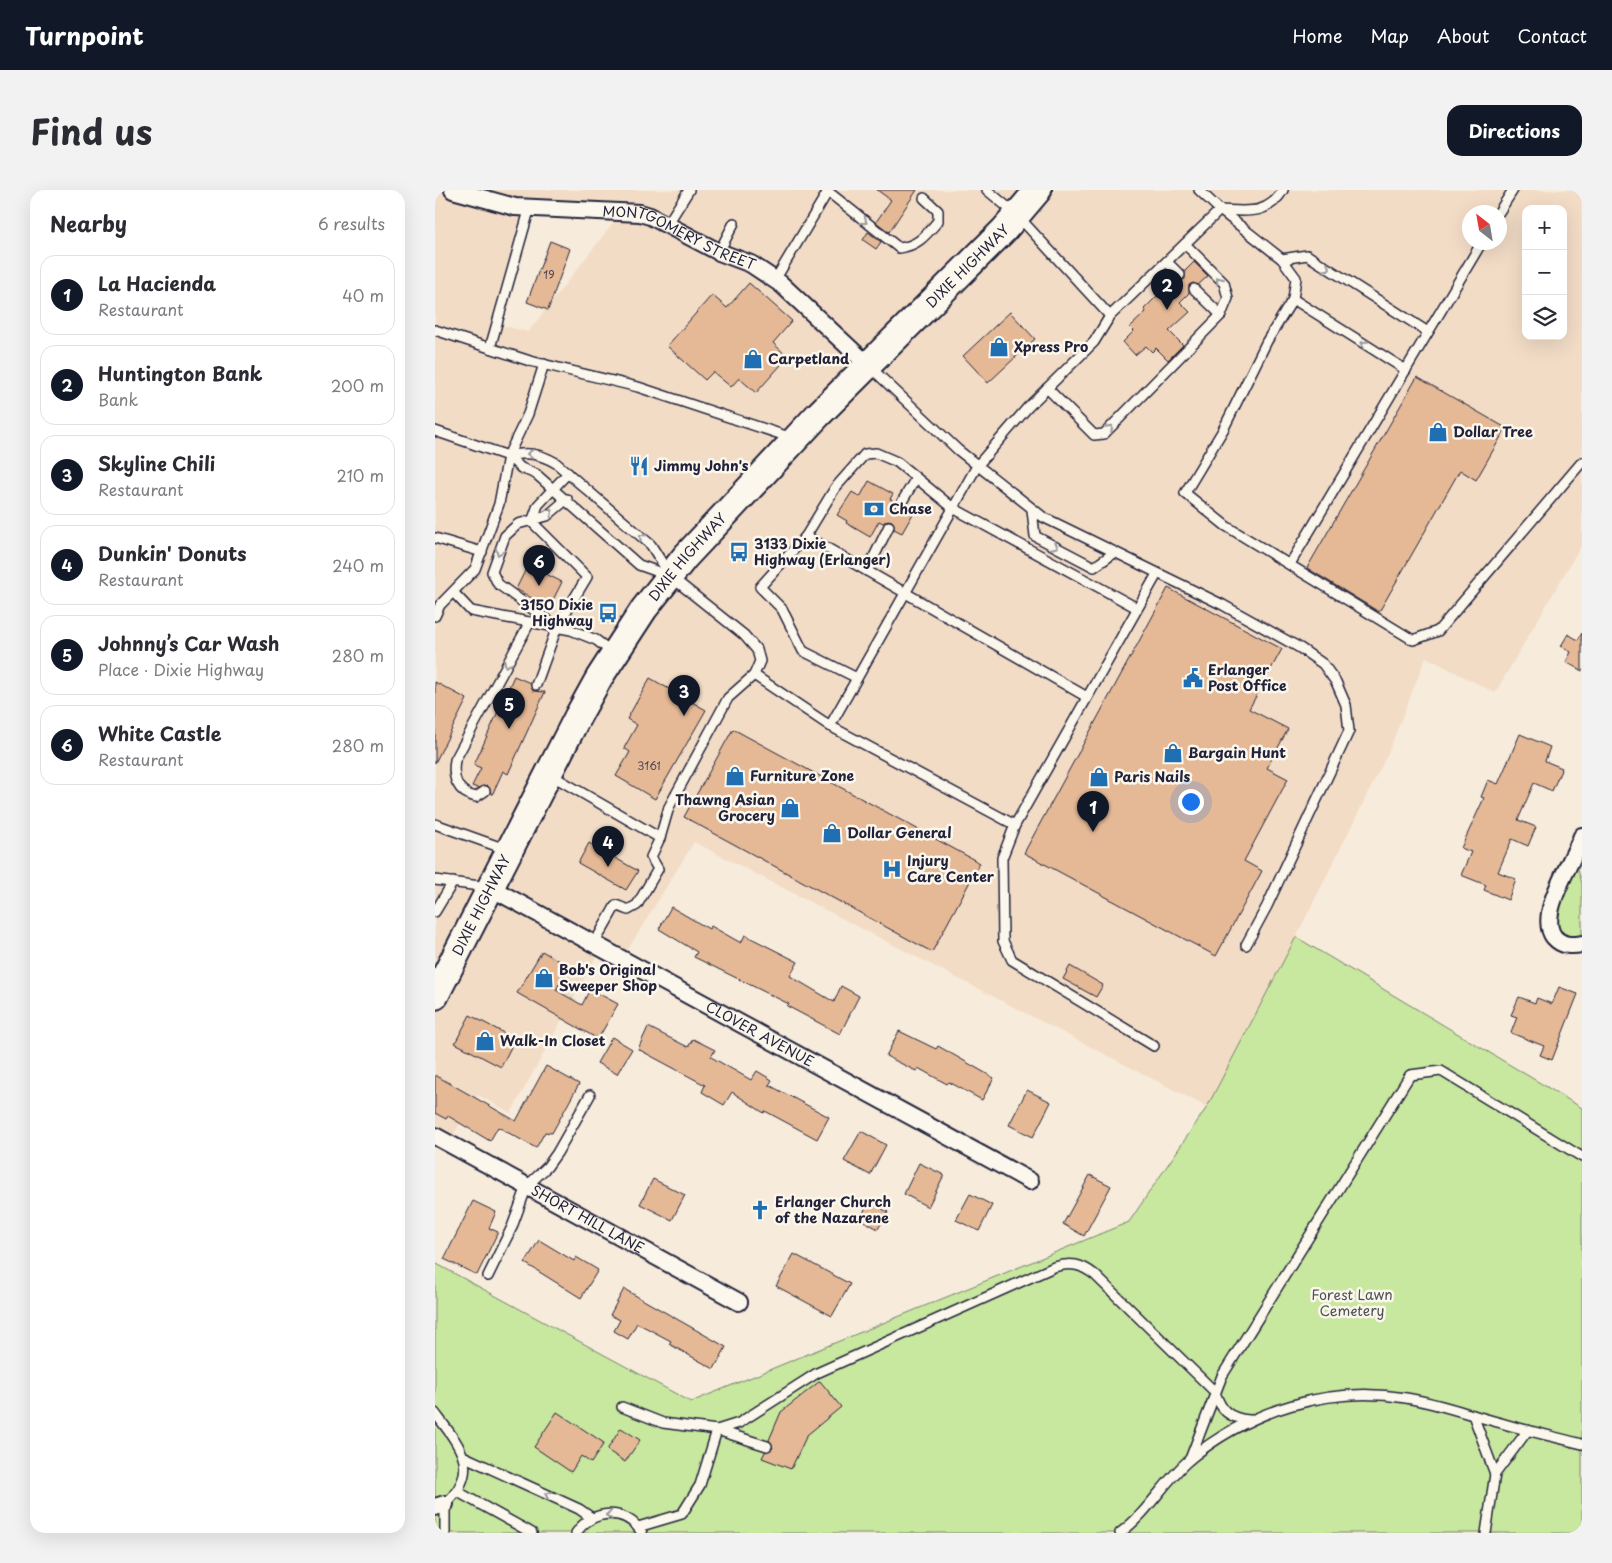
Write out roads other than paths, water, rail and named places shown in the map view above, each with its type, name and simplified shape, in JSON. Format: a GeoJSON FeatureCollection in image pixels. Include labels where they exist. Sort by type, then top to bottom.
{"type":"FeatureCollection","features":[{"type":"Feature","properties":{"kind":"main road","name":"DIXIE HIGHWAY"},"geometry":{"type":"LineString","coordinates":[[438,983],[491,888],[578,716],[615,653],[654,595],[795,439],[1017,215],[1039,190]]}},
{"type":"Feature","properties":{"kind":"street","name":"MONTGOMERY STREET"},"geometry":{"type":"LineString","coordinates":[[453,190],[515,207],[640,213],[719,252],[751,264],[775,280],[869,366]]}},
{"type":"Feature","properties":{"kind":"street"},"geometry":{"type":"LineString","coordinates":[[1580,851],[1563,875],[1548,922],[1552,934],[1557,940],[1573,946],[1582,944]]}},
{"type":"Feature","properties":{"kind":"street","name":"CLOVER AVENUE"},"geometry":{"type":"LineString","coordinates":[[491,888],[1029,1181]]}},
{"type":"Feature","properties":{"kind":"street","name":"SHORT HILL LANE"},"geometry":{"type":"LineString","coordinates":[[435,1136],[739,1302]]}},
{"type":"Feature","properties":{"kind":"lane"},"geometry":{"type":"LineString","coordinates":[[667,225],[689,190]]}},
{"type":"Feature","properties":{"kind":"lane"},"geometry":{"type":"LineString","coordinates":[[987,190],[1017,215],[1111,316]]}},
{"type":"Feature","properties":{"kind":"lane"},"geometry":{"type":"LineString","coordinates":[[1199,190],[1220,210],[1282,259],[1296,278],[1293,299],[1267,341],[1223,430],[1185,492],[1226,526],[1413,640],[1438,631],[1582,462]]}},
{"type":"Feature","properties":{"kind":"lane"},"geometry":{"type":"LineString","coordinates":[[830,726],[977,466],[1047,388],[1093,342],[1111,316],[1220,210],[1248,212],[1262,210],[1271,205],[1283,190]]}},
{"type":"Feature","properties":{"kind":"lane"},"geometry":{"type":"LineString","coordinates":[[1503,205],[1513,190]]}},
{"type":"Feature","properties":{"kind":"lane"},"geometry":{"type":"LineString","coordinates":[[775,280],[827,191],[899,248],[912,247],[938,221],[938,211],[924,198]]}},
{"type":"Feature","properties":{"kind":"lane"},"geometry":{"type":"LineString","coordinates":[[490,348],[530,207]]}},
{"type":"Feature","properties":{"kind":"lane"},"geometry":{"type":"LineString","coordinates":[[719,252],[734,223]]}},
{"type":"Feature","properties":{"kind":"lane"},"geometry":{"type":"LineString","coordinates":[[1047,388],[1094,435],[1103,434],[1221,315],[1228,298],[1224,283],[1185,244]]}},
{"type":"Feature","properties":{"kind":"lane"},"geometry":{"type":"LineString","coordinates":[[1290,564],[1477,250]]}},
{"type":"Feature","properties":{"kind":"lane"},"geometry":{"type":"LineString","coordinates":[[1282,259],[1307,255],[1429,332]]}},
{"type":"Feature","properties":{"kind":"lane"},"geometry":{"type":"LineString","coordinates":[[1167,262],[1180,275]]}},
{"type":"Feature","properties":{"kind":"lane"},"geometry":{"type":"LineString","coordinates":[[1194,289],[1221,315]]}},
{"type":"Feature","properties":{"kind":"lane"},"geometry":{"type":"LineString","coordinates":[[1293,299],[1405,370]]}},
{"type":"Feature","properties":{"kind":"lane"},"geometry":{"type":"LineString","coordinates":[[435,330],[544,364],[637,388],[795,439]]}},
{"type":"Feature","properties":{"kind":"lane"},"geometry":{"type":"LineString","coordinates":[[435,616],[440,605],[475,569],[499,504],[508,456],[528,414],[544,364]]}},
{"type":"Feature","properties":{"kind":"lane"},"geometry":{"type":"LineString","coordinates":[[869,366],[977,466],[1032,510],[1114,553],[1223,605],[1305,651],[1323,664],[1336,682],[1346,706],[1349,731],[1267,906],[1246,945]]}},
{"type":"Feature","properties":{"kind":"lane"},"geometry":{"type":"LineString","coordinates":[[435,430],[508,456],[521,468],[536,474],[567,499],[639,565],[670,576],[744,635],[757,650],[759,661],[754,675],[728,698],[669,807],[660,838],[651,857],[658,869],[637,905],[629,910],[616,905],[594,944]]}},
{"type":"Feature","properties":{"kind":"lane"},"geometry":{"type":"LineString","coordinates":[[508,456],[527,452],[541,455],[568,473],[651,545],[670,576]]}},
{"type":"Feature","properties":{"kind":"lane"},"geometry":{"type":"LineString","coordinates":[[857,678],[803,651],[782,609],[760,587],[806,536],[835,488],[865,454],[876,453],[897,462],[953,508],[1137,608]]}},
{"type":"Feature","properties":{"kind":"lane"},"geometry":{"type":"LineString","coordinates":[[532,522],[538,504],[568,473]]}},
{"type":"Feature","properties":{"kind":"lane"},"geometry":{"type":"LineString","coordinates":[[900,505],[916,478]]}},
{"type":"Feature","properties":{"kind":"lane"},"geometry":{"type":"LineString","coordinates":[[557,627],[498,584],[492,572],[505,536],[518,524],[532,522],[547,516],[567,499]]}},
{"type":"Feature","properties":{"kind":"lane"},"geometry":{"type":"LineString","coordinates":[[1032,510],[1035,536],[1094,567],[1114,553]]}},
{"type":"Feature","properties":{"kind":"lane"},"geometry":{"type":"LineString","coordinates":[[532,522],[587,577],[557,627],[536,685]]}},
{"type":"Feature","properties":{"kind":"lane"},"geometry":{"type":"LineString","coordinates":[[867,571],[889,526]]}},
{"type":"Feature","properties":{"kind":"lane"},"geometry":{"type":"LineString","coordinates":[[806,536],[1087,697]]}},
{"type":"Feature","properties":{"kind":"lane"},"geometry":{"type":"LineString","coordinates":[[435,538],[482,552]]}},
{"type":"Feature","properties":{"kind":"lane"},"geometry":{"type":"LineString","coordinates":[[1154,1046],[1011,960],[1003,941],[1002,858],[1015,826],[1157,574]]}},
{"type":"Feature","properties":{"kind":"lane"},"geometry":{"type":"LineString","coordinates":[[453,592],[471,611],[585,634],[615,653]]}},
{"type":"Feature","properties":{"kind":"lane"},"geometry":{"type":"LineString","coordinates":[[485,791],[476,796],[469,795],[460,788],[453,772],[455,760],[530,622]]}},
{"type":"Feature","properties":{"kind":"lane"},"geometry":{"type":"LineString","coordinates":[[754,675],[830,726],[1015,826]]}},
{"type":"Feature","properties":{"kind":"lane"},"geometry":{"type":"LineString","coordinates":[[549,774],[660,838]]}},
{"type":"Feature","properties":{"kind":"lane"},"geometry":{"type":"LineString","coordinates":[[435,824],[510,851]]}},
{"type":"Feature","properties":{"kind":"lane"},"geometry":{"type":"LineString","coordinates":[[435,880],[491,888]]}},
{"type":"Feature","properties":{"kind":"lane"},"geometry":{"type":"LineString","coordinates":[[435,912],[453,882]]}},
{"type":"Feature","properties":{"kind":"lane"},"geometry":{"type":"LineString","coordinates":[[1190,1459],[1222,1376],[1411,1075],[1441,1070],[1582,1156]]}},
{"type":"Feature","properties":{"kind":"lane"},"geometry":{"type":"LineString","coordinates":[[488,1276],[512,1227],[527,1186],[547,1167],[557,1153],[590,1095]]}},
{"type":"Feature","properties":{"kind":"lane"},"geometry":{"type":"LineString","coordinates":[[717,1430],[739,1423],[817,1373],[1045,1270],[1070,1262],[1085,1267],[1095,1274],[1215,1392],[1219,1404],[1226,1414],[1249,1420]]}},
{"type":"Feature","properties":{"kind":"lane"},"geometry":{"type":"LineString","coordinates":[[1120,1533],[1132,1524],[1190,1459],[1249,1420],[1300,1402],[1336,1396],[1372,1394],[1406,1398],[1582,1444]]}},
{"type":"Feature","properties":{"kind":"lane"},"geometry":{"type":"LineString","coordinates":[[622,1407],[663,1424],[717,1430],[767,1446]]}},
{"type":"Feature","properties":{"kind":"lane"},"geometry":{"type":"LineString","coordinates":[[435,1413],[457,1442],[465,1457],[463,1482],[458,1492],[440,1505],[445,1533]]}},
{"type":"Feature","properties":{"kind":"lane"},"geometry":{"type":"LineString","coordinates":[[1473,1415],[1495,1474]]}},
{"type":"Feature","properties":{"kind":"lane"},"geometry":{"type":"LineString","coordinates":[[576,1533],[581,1525],[592,1518],[605,1514],[618,1514],[640,1530],[682,1514],[700,1485],[717,1430]]}},
{"type":"Feature","properties":{"kind":"lane"},"geometry":{"type":"LineString","coordinates":[[1486,1533],[1495,1474],[1528,1430]]}},
{"type":"Feature","properties":{"kind":"lane"},"geometry":{"type":"LineString","coordinates":[[465,1457],[579,1509],[592,1518]]}},
{"type":"Feature","properties":{"kind":"lane"},"geometry":{"type":"LineString","coordinates":[[458,1492],[532,1533]]}},
{"type":"Feature","properties":{"kind":"place","name":"Huntington Bank"},"geometry":{"type":"Point","coordinates":[1167,310]}},
{"type":"Feature","properties":{"kind":"place","name":"Xpress Pro"},"geometry":{"type":"Point","coordinates":[999,347]}},
{"type":"Feature","properties":{"kind":"place","name":"Carpetland"},"geometry":{"type":"Point","coordinates":[753,359]}},
{"type":"Feature","properties":{"kind":"place","name":"Dollar Tree"},"geometry":{"type":"Point","coordinates":[1438,432]}},
{"type":"Feature","properties":{"kind":"place","name":"Jimmy John's"},"geometry":{"type":"Point","coordinates":[639,466]}},
{"type":"Feature","properties":{"kind":"place","name":"Chase"},"geometry":{"type":"Point","coordinates":[874,509]}},
{"type":"Feature","properties":{"kind":"place","name":"3133 Dixie Highway (Erlanger)"},"geometry":{"type":"Point","coordinates":[739,552]}},
{"type":"Feature","properties":{"kind":"place","name":"White Castle"},"geometry":{"type":"Point","coordinates":[539,586]}},
{"type":"Feature","properties":{"kind":"place","name":"3150 Dixie Highway"},"geometry":{"type":"Point","coordinates":[608,613]}},
{"type":"Feature","properties":{"kind":"place","name":"Erlanger Post Office"},"geometry":{"type":"Point","coordinates":[1193,678]}},
{"type":"Feature","properties":{"kind":"place","name":"Skyline Chili"},"geometry":{"type":"Point","coordinates":[684,716]}},
{"type":"Feature","properties":{"kind":"place","name":"Johnny’s Car Wash"},"geometry":{"type":"Point","coordinates":[509,729]}},
{"type":"Feature","properties":{"kind":"place","name":"Bargain Hunt"},"geometry":{"type":"Point","coordinates":[1173,753]}},
{"type":"Feature","properties":{"kind":"place","name":"Furniture Zone"},"geometry":{"type":"Point","coordinates":[735,776]}},
{"type":"Feature","properties":{"kind":"place","name":"Paris Nails"},"geometry":{"type":"Point","coordinates":[1099,777]}},
{"type":"Feature","properties":{"kind":"place","name":"Thawng Asian Grocery"},"geometry":{"type":"Point","coordinates":[790,808]}},
{"type":"Feature","properties":{"kind":"place","name":"La Hacienda"},"geometry":{"type":"Point","coordinates":[1093,832]}},
{"type":"Feature","properties":{"kind":"place","name":"Dollar General"},"geometry":{"type":"Point","coordinates":[832,833]}},
{"type":"Feature","properties":{"kind":"place","name":"Dunkin' Donuts"},"geometry":{"type":"Point","coordinates":[608,867]}},
{"type":"Feature","properties":{"kind":"place","name":"Injury Care Center"},"geometry":{"type":"Point","coordinates":[892,869]}},
{"type":"Feature","properties":{"kind":"place","name":"Bob's Original Sweeper Shop"},"geometry":{"type":"Point","coordinates":[544,978]}},
{"type":"Feature","properties":{"kind":"place","name":"Walk-In Closet"},"geometry":{"type":"Point","coordinates":[485,1041]}},
{"type":"Feature","properties":{"kind":"place","name":"Erlanger Church of the Nazarene"},"geometry":{"type":"Point","coordinates":[760,1210]}},
{"type":"Feature","properties":{"kind":"park label","name":"Forest Lawn Cemetery"},"geometry":{"type":"Point","coordinates":[1352,1304]}}]}
